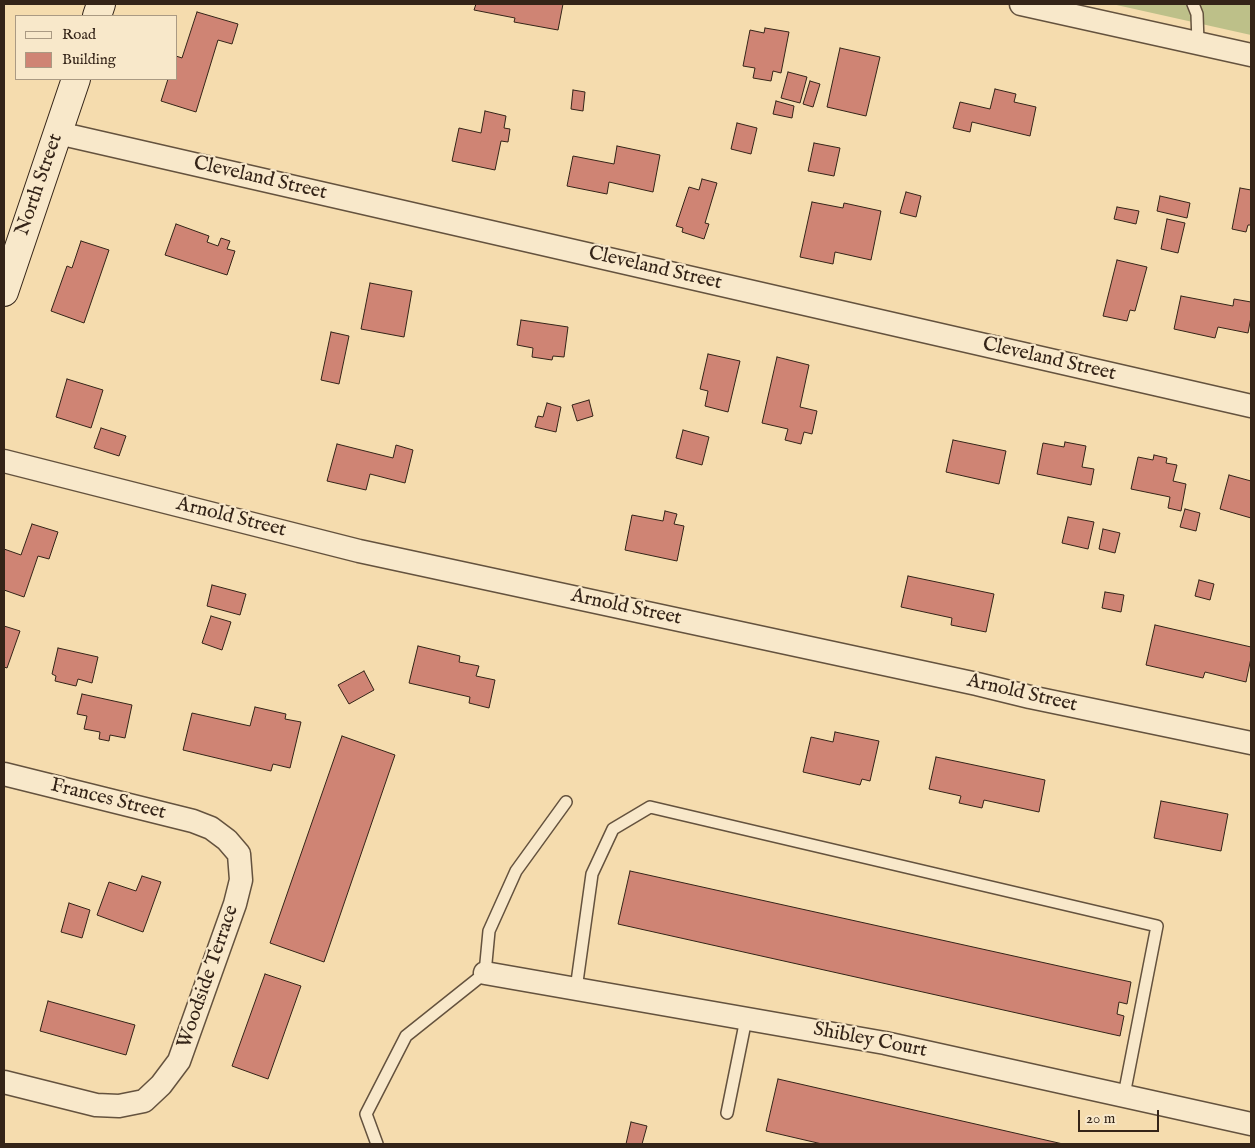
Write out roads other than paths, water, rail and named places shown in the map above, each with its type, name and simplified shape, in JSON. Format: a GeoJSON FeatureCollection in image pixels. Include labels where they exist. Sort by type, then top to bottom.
{"type":"FeatureCollection","features":[{"type":"Feature","properties":{"kind":"main road","name":"North Street"},"geometry":{"type":"LineString","coordinates":[[4,292],[76,80]]}},
{"type":"Feature","properties":{"kind":"street"},"geometry":{"type":"LineString","coordinates":[[1021,4],[1251,55]]}},
{"type":"Feature","properties":{"kind":"street","name":"Cleveland Street"},"geometry":{"type":"LineString","coordinates":[[58,133],[1251,406]]}},
{"type":"Feature","properties":{"kind":"street","name":"Arnold Street"},"geometry":{"type":"LineString","coordinates":[[4,461],[360,551],[1030,697],[1251,743]]}},
{"type":"Feature","properties":{"kind":"street","name":"Frances Street"},"geometry":{"type":"LineString","coordinates":[[4,774],[193,821],[211,828]]}},
{"type":"Feature","properties":{"kind":"street","name":"Woodside Terrace"},"geometry":{"type":"LineString","coordinates":[[4,1082],[96,1105],[120,1106],[144,1101],[161,1085],[179,1061],[235,904],[241,880],[239,854],[227,840],[211,828]]}},
{"type":"Feature","properties":{"kind":"street","name":"Shibley Court"},"geometry":{"type":"LineString","coordinates":[[485,973],[885,1043],[1251,1124]]}},
{"type":"Feature","properties":{"kind":"lane"},"geometry":{"type":"LineString","coordinates":[[1193,4],[1197,14],[1198,43]]}},
{"type":"Feature","properties":{"kind":"lane"},"geometry":{"type":"LineString","coordinates":[[377,1144],[366,1114],[406,1036],[485,973],[489,931],[516,871],[566,802]]}},
{"type":"Feature","properties":{"kind":"lane"},"geometry":{"type":"LineString","coordinates":[[576,989],[592,874],[613,829],[650,807],[1157,926],[1124,1096]]}},
{"type":"Feature","properties":{"kind":"lane"},"geometry":{"type":"LineString","coordinates":[[727,1113],[746,1019]]}}]}
